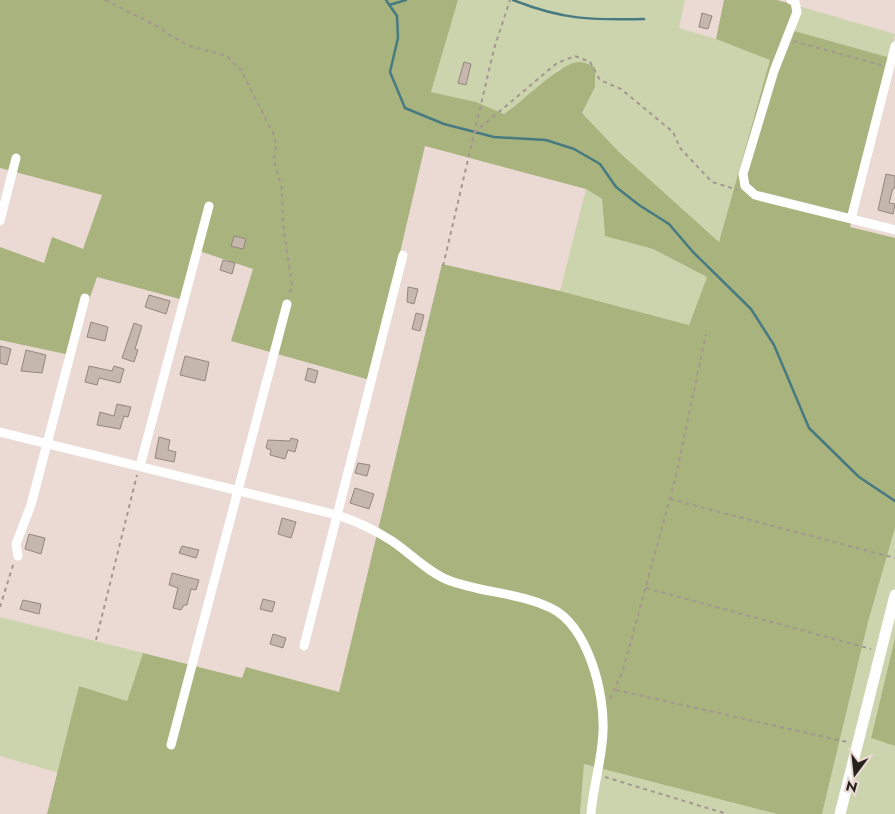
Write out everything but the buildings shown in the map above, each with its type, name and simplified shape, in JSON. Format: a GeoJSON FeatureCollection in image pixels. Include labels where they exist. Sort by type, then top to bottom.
{"type":"FeatureCollection","features":[{"type":"Feature","properties":{"kind":"street"},"geometry":{"type":"LineString","coordinates":[[791,0],[795,2],[797,12],[788,40],[774,71],[743,174],[745,186],[755,195],[895,230]]}},
{"type":"Feature","properties":{"kind":"street"},"geometry":{"type":"LineString","coordinates":[[851,219],[895,46]]}},
{"type":"Feature","properties":{"kind":"street"},"geometry":{"type":"LineString","coordinates":[[0,221],[16,158]]}},
{"type":"Feature","properties":{"kind":"street"},"geometry":{"type":"LineString","coordinates":[[140,466],[209,206]]}},
{"type":"Feature","properties":{"kind":"street"},"geometry":{"type":"LineString","coordinates":[[304,646],[403,255]]}},
{"type":"Feature","properties":{"kind":"street"},"geometry":{"type":"LineString","coordinates":[[18,556],[16,544],[31,505],[85,298]]}},
{"type":"Feature","properties":{"kind":"street"},"geometry":{"type":"LineString","coordinates":[[171,745],[287,304]]}},
{"type":"Feature","properties":{"kind":"street"},"geometry":{"type":"LineString","coordinates":[[0,432],[337,515],[362,524],[391,540],[447,580],[512,594],[551,608],[566,618],[577,632],[592,665],[603,709],[604,731],[591,814]]}},
{"type":"Feature","properties":{"kind":"street"},"geometry":{"type":"LineString","coordinates":[[840,814],[895,594]]}},
{"type":"Feature","properties":{"kind":"path"},"geometry":{"type":"LineString","coordinates":[[105,0],[161,28],[167,34],[190,46],[227,56],[241,70],[274,135],[276,144],[274,161],[282,189],[283,225],[292,285],[287,304]]}},
{"type":"Feature","properties":{"kind":"path"},"geometry":{"type":"LineString","coordinates":[[443,266],[494,49],[510,0]]}},
{"type":"Feature","properties":{"kind":"path"},"geometry":{"type":"LineString","coordinates":[[788,40],[889,67]]}},
{"type":"Feature","properties":{"kind":"path"},"geometry":{"type":"LineString","coordinates":[[474,133],[557,63],[575,56],[590,62],[600,80],[622,89],[673,132],[680,148],[712,182],[755,195]]}},
{"type":"Feature","properties":{"kind":"path"},"geometry":{"type":"LineString","coordinates":[[603,709],[616,690],[646,588],[670,499],[706,334]]}},
{"type":"Feature","properties":{"kind":"path"},"geometry":{"type":"LineString","coordinates":[[96,640],[140,466]]}},
{"type":"Feature","properties":{"kind":"path"},"geometry":{"type":"LineString","coordinates":[[670,499],[895,558]]}},
{"type":"Feature","properties":{"kind":"path"},"geometry":{"type":"LineString","coordinates":[[0,607],[11,567],[18,556]]}},
{"type":"Feature","properties":{"kind":"path"},"geometry":{"type":"LineString","coordinates":[[646,588],[880,652]]}},
{"type":"Feature","properties":{"kind":"path"},"geometry":{"type":"LineString","coordinates":[[616,690],[857,745]]}},
{"type":"Feature","properties":{"kind":"path"},"geometry":{"type":"LineString","coordinates":[[598,774],[727,814]]}},
{"type":"Feature","properties":{"kind":"green space"},"geometry":{"type":"Polygon","coordinates":[[[0,0],[458,0],[431,92],[476,102],[504,114],[552,75],[572,63],[580,62],[595,67],[595,87],[582,113],[619,152],[719,242],[770,60],[716,39],[724,0],[777,0],[795,5],[791,30],[891,58],[850,227],[895,238],[895,528],[868,622],[822,814],[777,814],[584,764],[580,814],[47,814],[79,686],[127,701],[143,653],[242,678],[246,667],[339,692],[442,264],[560,291],[689,325],[707,277],[653,249],[605,236],[602,199],[586,189],[425,146],[370,380],[231,341],[253,269],[196,250],[180,299],[97,277],[70,355],[0,340],[0,247],[44,263],[52,237],[83,249],[102,195],[0,168],[0,0]]]}},
{"type":"Feature","properties":{"kind":"green space"},"geometry":{"type":"Polygon","coordinates":[[[458,0],[685,0],[679,28],[716,39],[770,60],[719,242],[619,152],[582,113],[595,87],[560,68],[519,104],[504,114],[476,102],[431,92],[458,0]]]}},
{"type":"Feature","properties":{"kind":"green space"},"geometry":{"type":"Polygon","coordinates":[[[795,5],[895,34],[891,58],[791,30],[795,5]]]}},
{"type":"Feature","properties":{"kind":"green space"},"geometry":{"type":"Polygon","coordinates":[[[586,189],[602,199],[605,236],[653,249],[707,277],[689,325],[560,291],[586,189]]]}},
{"type":"Feature","properties":{"kind":"green space"},"geometry":{"type":"Polygon","coordinates":[[[895,528],[895,638],[871,737],[895,746],[895,814],[822,814],[868,622],[895,528]]]}},
{"type":"Feature","properties":{"kind":"green space"},"geometry":{"type":"Polygon","coordinates":[[[0,617],[143,653],[127,701],[79,686],[59,773],[0,756],[0,617]]]}},
{"type":"Feature","properties":{"kind":"green space"},"geometry":{"type":"Polygon","coordinates":[[[895,638],[895,746],[871,738],[895,638]]]}},
{"type":"Feature","properties":{"kind":"green space"},"geometry":{"type":"Polygon","coordinates":[[[584,764],[777,814],[580,814],[584,764]]]}},
{"type":"Feature","properties":{"kind":"waterway"},"geometry":{"type":"LineString","coordinates":[[386,0],[397,16],[398,38],[390,72],[405,108],[444,124],[494,137],[546,140],[574,149],[600,164],[616,187],[639,205],[669,224],[693,252],[751,309],[774,345],[809,428],[859,477],[895,501]]}},
{"type":"Feature","properties":{"kind":"waterway"},"geometry":{"type":"LineString","coordinates":[[389,5],[406,0]]}},
{"type":"Feature","properties":{"kind":"waterway"},"geometry":{"type":"LineString","coordinates":[[513,0],[547,12],[563,15],[592,19],[644,19]]}}]}
